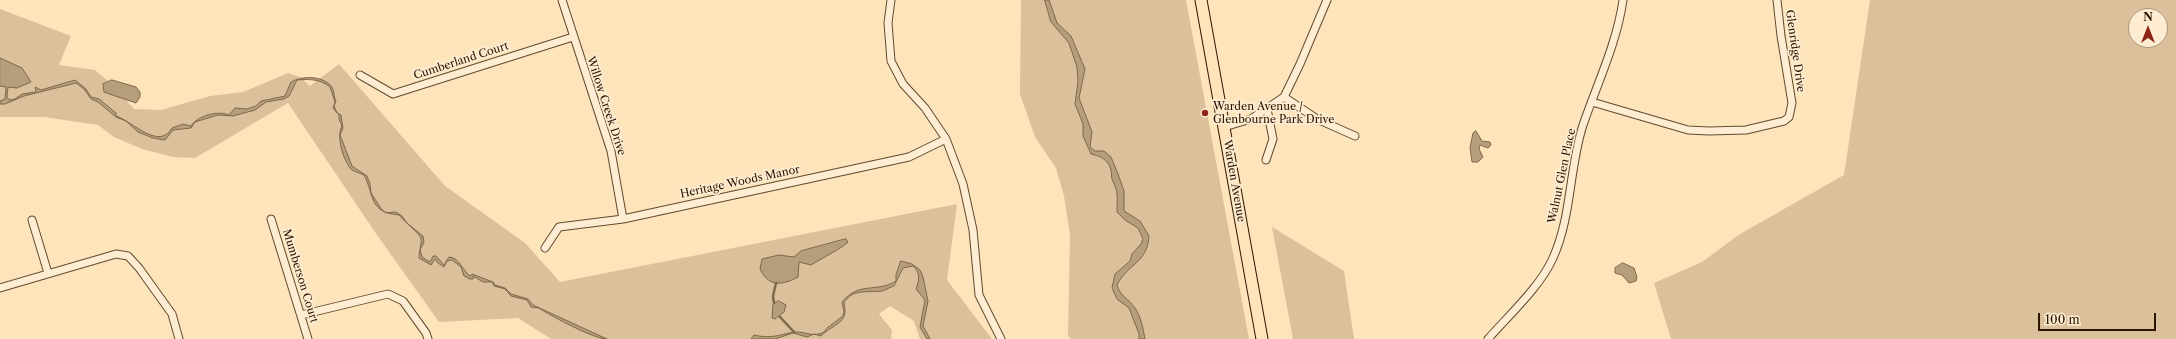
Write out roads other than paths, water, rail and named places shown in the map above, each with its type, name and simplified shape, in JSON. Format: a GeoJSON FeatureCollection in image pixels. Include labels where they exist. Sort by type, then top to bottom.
{"type":"FeatureCollection","features":[{"type":"Feature","properties":{"kind":"main road","name":"Warden Avenue"},"geometry":{"type":"LineString","coordinates":[[1201,0],[1262,339]]}},
{"type":"Feature","properties":{"kind":"street","name":"Willow Creek Drive"},"geometry":{"type":"LineString","coordinates":[[562,0],[611,151],[623,219]]}},
{"type":"Feature","properties":{"kind":"street"},"geometry":{"type":"LineString","coordinates":[[891,0],[888,23],[891,61],[903,84],[925,108],[946,138],[963,184],[973,230],[979,295],[1001,339]]}},
{"type":"Feature","properties":{"kind":"street"},"geometry":{"type":"LineString","coordinates":[[1224,127],[1243,123],[1284,97],[1300,64],[1327,0]]}},
{"type":"Feature","properties":{"kind":"street","name":"Walnut Glen Place"},"geometry":{"type":"LineString","coordinates":[[1488,339],[1543,275],[1553,259],[1564,224],[1579,142],[1612,42],[1623,0]]}},
{"type":"Feature","properties":{"kind":"street","name":"Glenridge Drive"},"geometry":{"type":"LineString","coordinates":[[1592,102],[1688,130],[1709,132],[1746,130],[1784,121],[1788,117],[1792,103],[1781,36],[1777,0]]}},
{"type":"Feature","properties":{"kind":"street","name":"Cumberland Court"},"geometry":{"type":"LineString","coordinates":[[360,75],[393,94],[573,37]]}},
{"type":"Feature","properties":{"kind":"street"},"geometry":{"type":"LineString","coordinates":[[1284,97],[1317,119],[1355,136]]}},
{"type":"Feature","properties":{"kind":"street"},"geometry":{"type":"LineString","coordinates":[[1266,160],[1273,139],[1267,109]]}},
{"type":"Feature","properties":{"kind":"street","name":"Heritage Woods Manor"},"geometry":{"type":"LineString","coordinates":[[544,248],[559,227],[623,219],[909,157],[946,138]]}},
{"type":"Feature","properties":{"kind":"street","name":"Mumberson Court"},"geometry":{"type":"LineString","coordinates":[[271,219],[308,339]]}},
{"type":"Feature","properties":{"kind":"street"},"geometry":{"type":"LineString","coordinates":[[32,220],[48,273]]}},
{"type":"Feature","properties":{"kind":"street"},"geometry":{"type":"LineString","coordinates":[[0,288],[116,254],[128,256],[139,268],[172,314],[179,339]]}},
{"type":"Feature","properties":{"kind":"street"},"geometry":{"type":"LineString","coordinates":[[301,315],[388,294],[403,301],[426,333],[428,339]]}},
{"type":"Feature","properties":{"kind":"waterway"},"geometry":{"type":"LineString","coordinates":[[774,303],[773,296],[776,283]]}},
{"type":"Feature","properties":{"kind":"waterway"},"geometry":{"type":"LineString","coordinates":[[780,317],[794,332]]}},
{"type":"Feature","properties":{"kind":"place","name":"Warden Avenue / Glenbourne Park Drive"},"geometry":{"type":"Point","coordinates":[1205,113]}}]}
